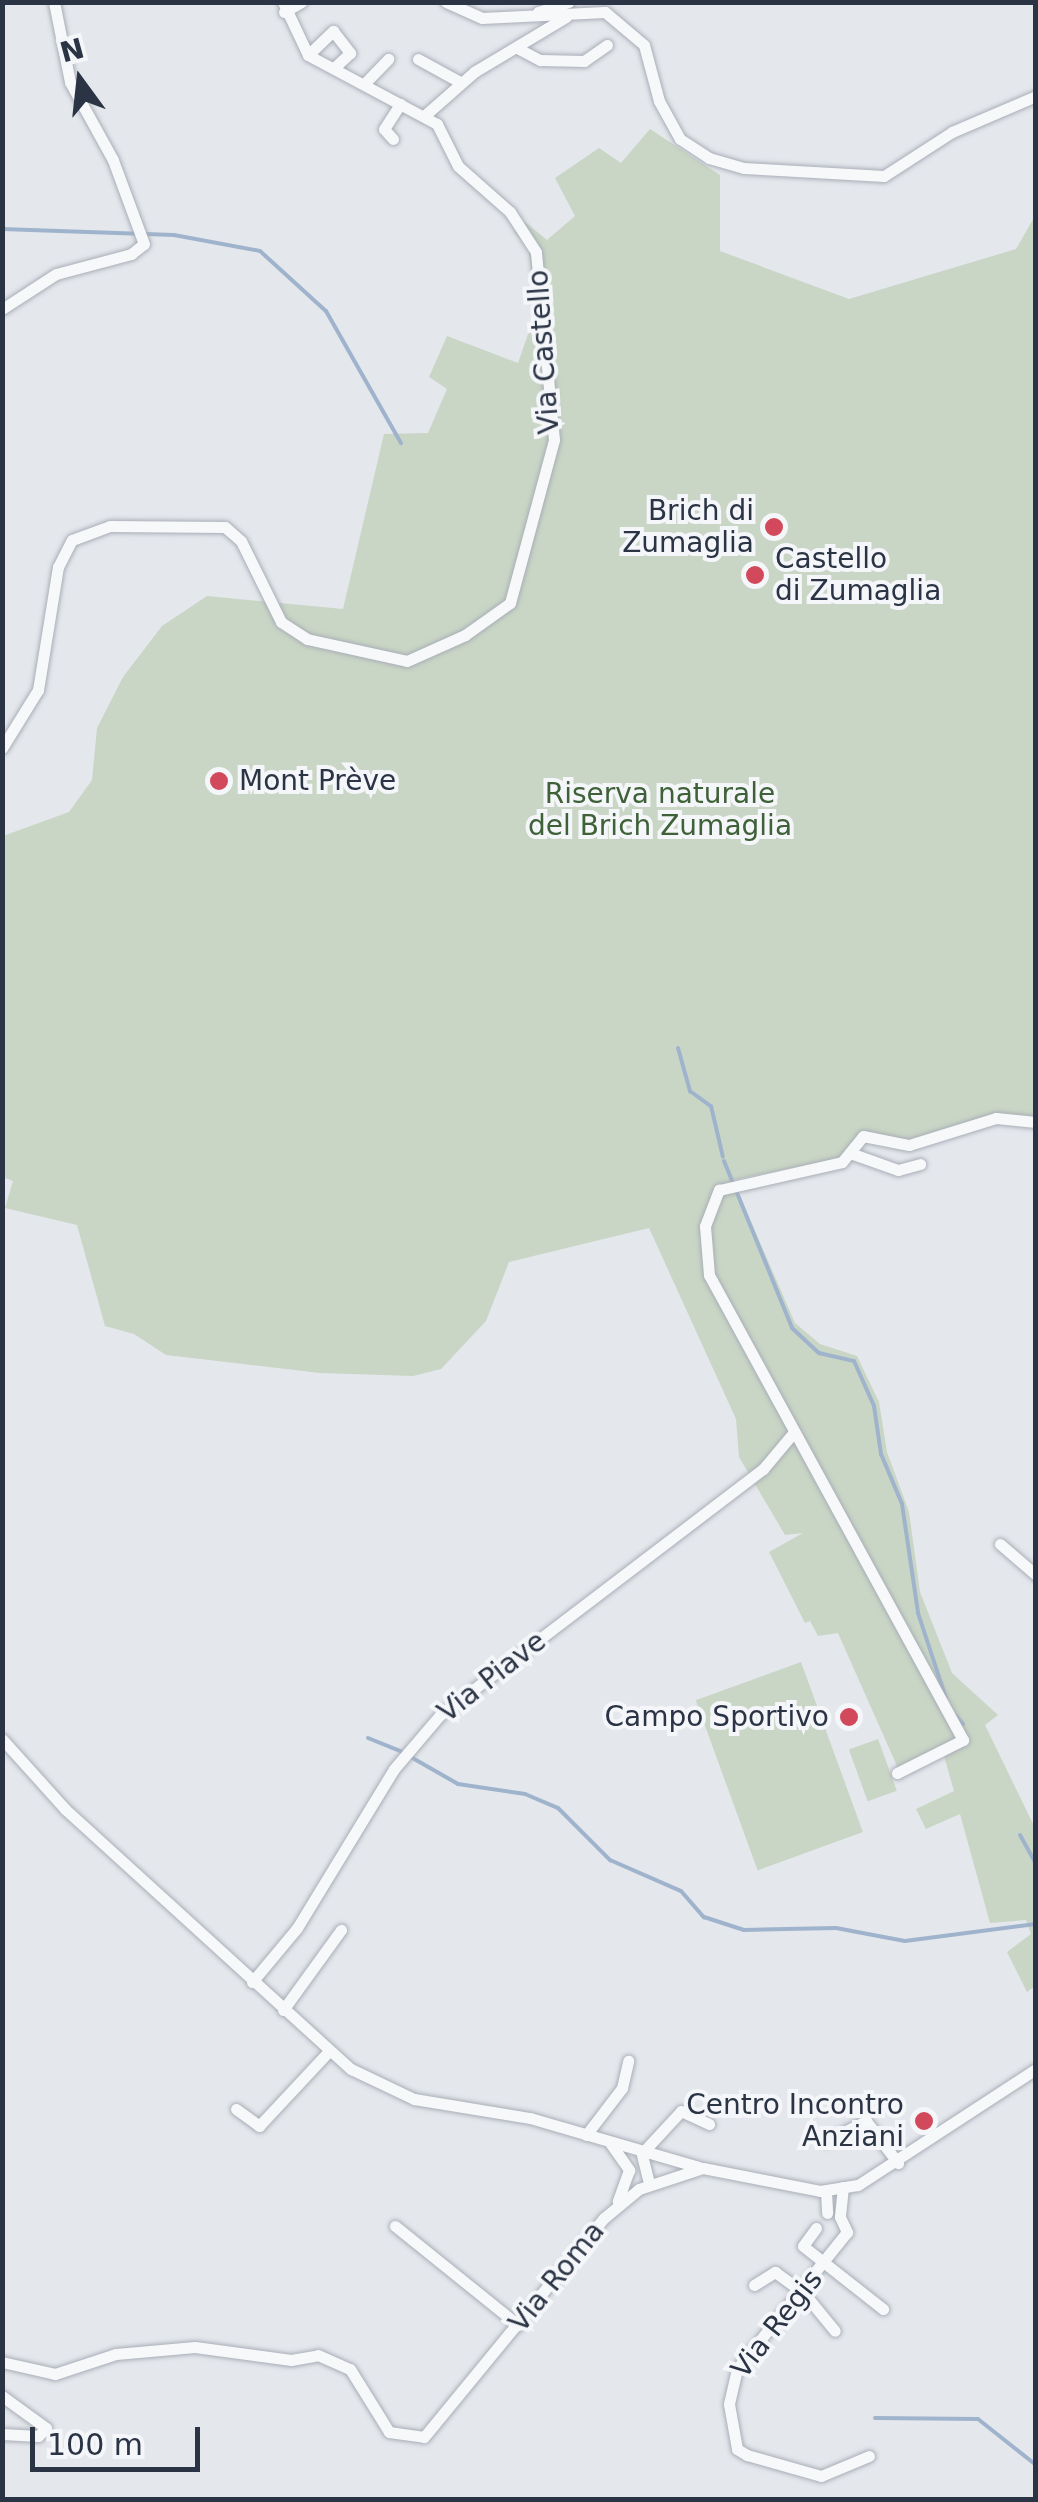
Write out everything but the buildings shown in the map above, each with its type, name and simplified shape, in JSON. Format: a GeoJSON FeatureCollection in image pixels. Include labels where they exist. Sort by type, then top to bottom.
{"type":"FeatureCollection","features":[{"type":"Feature","properties":{"kind":"street"},"geometry":{"type":"LineString","coordinates":[[2,309],[56,274],[131,254],[144,234],[70,82],[54,2]]}},
{"type":"Feature","properties":{"kind":"street"},"geometry":{"type":"LineString","coordinates":[[302,2],[284,7],[308,55],[424,116],[460,82],[519,49],[573,7]]}},
{"type":"Feature","properties":{"kind":"street"},"geometry":{"type":"LineString","coordinates":[[446,2],[482,18],[524,18],[573,7],[605,12],[644,45],[659,101],[680,139],[744,168],[884,176],[952,132],[1036,96]]}},
{"type":"Feature","properties":{"kind":"street"},"geometry":{"type":"LineString","coordinates":[[308,55],[332,31],[350,53],[335,66]]}},
{"type":"Feature","properties":{"kind":"street"},"geometry":{"type":"LineString","coordinates":[[519,49],[540,60],[584,61],[607,45]]}},
{"type":"Feature","properties":{"kind":"street"},"geometry":{"type":"LineString","coordinates":[[364,84],[388,60]]}},
{"type":"Feature","properties":{"kind":"street"},"geometry":{"type":"LineString","coordinates":[[418,60],[460,82]]}},
{"type":"Feature","properties":{"kind":"street"},"geometry":{"type":"LineString","coordinates":[[392,139],[384,129],[400,104]]}},
{"type":"Feature","properties":{"kind":"street","name":"Via Castello"},"geometry":{"type":"LineString","coordinates":[[2,748],[38,690],[58,566],[72,540],[110,526],[226,527],[241,541],[282,622],[308,639],[406,661],[466,635],[510,603],[554,440],[536,252],[510,212],[458,166],[443,133],[424,116]]}},
{"type":"Feature","properties":{"kind":"street"},"geometry":{"type":"LineString","coordinates":[[897,1773],[963,1740],[705,1266],[705,1226],[719,1190],[745,1180],[777,1180],[842,1162],[853,1154],[863,1136],[909,1145],[996,1118],[1036,1122]]}},
{"type":"Feature","properties":{"kind":"street"},"geometry":{"type":"LineString","coordinates":[[853,1154],[898,1170],[920,1164]]}},
{"type":"Feature","properties":{"kind":"street","name":"Via Piave"},"geometry":{"type":"LineString","coordinates":[[252,1982],[297,1928],[394,1769],[440,1715],[763,1469],[794,1432]]}},
{"type":"Feature","properties":{"kind":"street"},"geometry":{"type":"LineString","coordinates":[[1000,1544],[1036,1575]]}},
{"type":"Feature","properties":{"kind":"street"},"geometry":{"type":"LineString","coordinates":[[2,1739],[65,1808],[328,2052],[414,2100],[497,2111],[703,2168]]}},
{"type":"Feature","properties":{"kind":"street"},"geometry":{"type":"LineString","coordinates":[[284,2010],[340,1930]]}},
{"type":"Feature","properties":{"kind":"street"},"geometry":{"type":"LineString","coordinates":[[236,2109],[259,2126],[328,2052]]}},
{"type":"Feature","properties":{"kind":"street"},"geometry":{"type":"LineString","coordinates":[[586,2134],[622,2088],[628,2061]]}},
{"type":"Feature","properties":{"kind":"street","name":"Via Roma"},"geometry":{"type":"LineString","coordinates":[[2,2362],[55,2374],[116,2354],[195,2347],[336,2360],[350,2368],[389,2432],[412,2440],[443,2418],[604,2218],[649,2184],[703,2168],[826,2190],[843,2188],[898,2163],[1036,2069]]}},
{"type":"Feature","properties":{"kind":"street"},"geometry":{"type":"LineString","coordinates":[[642,2151],[681,2110],[709,2124]]}},
{"type":"Feature","properties":{"kind":"street"},"geometry":{"type":"LineString","coordinates":[[826,2142],[866,2121],[898,2163]]}},
{"type":"Feature","properties":{"kind":"street"},"geometry":{"type":"LineString","coordinates":[[608,2141],[629,2170],[649,2184]]}},
{"type":"Feature","properties":{"kind":"street"},"geometry":{"type":"LineString","coordinates":[[642,2151],[649,2184]]}},
{"type":"Feature","properties":{"kind":"street"},"geometry":{"type":"LineString","coordinates":[[604,2218],[624,2194],[629,2170]]}},
{"type":"Feature","properties":{"kind":"street","name":"Via Regis"},"geometry":{"type":"LineString","coordinates":[[843,2188],[840,2218],[847,2232],[730,2383],[737,2449],[821,2476],[868,2456]]}},
{"type":"Feature","properties":{"kind":"street"},"geometry":{"type":"LineString","coordinates":[[826,2190],[827,2213]]}},
{"type":"Feature","properties":{"kind":"street"},"geometry":{"type":"LineString","coordinates":[[395,2226],[518,2325]]}},
{"type":"Feature","properties":{"kind":"street"},"geometry":{"type":"LineString","coordinates":[[816,2228],[804,2246],[827,2260],[883,2309]]}},
{"type":"Feature","properties":{"kind":"street"},"geometry":{"type":"LineString","coordinates":[[754,2286],[775,2272],[802,2292],[835,2332]]}},
{"type":"Feature","properties":{"kind":"street"},"geometry":{"type":"LineString","coordinates":[[2,2396],[46,2428],[38,2436],[2,2434]]}},
{"type":"Feature","properties":{"kind":"green space","name":"Riserva naturale del Brich Zumaglia"},"geometry":{"type":"Polygon","coordinates":[[[650,129],[720,175],[720,251],[849,299],[1016,249],[1035,216],[1035,1118],[908,1141],[861,1132],[841,1158],[733,1180],[795,1323],[820,1344],[857,1356],[879,1402],[887,1452],[909,1512],[920,1592],[952,1673],[998,1715],[985,1725],[1035,1828],[1035,1986],[1027,1992],[1007,1952],[1031,1934],[1026,1920],[990,1923],[960,1814],[926,1829],[916,1809],[954,1791],[944,1756],[901,1775],[838,1633],[818,1636],[810,1621],[805,1623],[769,1552],[803,1533],[785,1535],[739,1457],[736,1419],[649,1228],[509,1262],[486,1321],[441,1369],[413,1376],[320,1373],[166,1355],[134,1334],[105,1326],[77,1225],[5,1208],[13,1181],[3,1177],[3,836],[69,812],[92,780],[97,728],[123,677],[162,626],[207,596],[343,609],[384,434],[428,433],[447,389],[429,377],[447,336],[518,363],[537,308],[528,247],[514,232],[525,222],[547,240],[575,216],[555,178],[599,148],[621,163],[650,129]]]}},
{"type":"Feature","properties":{"kind":"green space"},"geometry":{"type":"Polygon","coordinates":[[[801,1662],[863,1832],[758,1870],[696,1700],[801,1662]]]}},
{"type":"Feature","properties":{"kind":"green space"},"geometry":{"type":"Polygon","coordinates":[[[878,1739],[897,1791],[868,1801],[849,1750],[878,1739]]]}},
{"type":"Feature","properties":{"kind":"waterway"},"geometry":{"type":"LineString","coordinates":[[2,229],[174,235],[260,251],[326,311],[401,443]]}},
{"type":"Feature","properties":{"kind":"waterway"},"geometry":{"type":"LineString","coordinates":[[678,1048],[690,1091],[711,1106],[723,1157]]}},
{"type":"Feature","properties":{"kind":"waterway"},"geometry":{"type":"LineString","coordinates":[[724,1161],[792,1328],[819,1353],[854,1361],[874,1406],[881,1454],[902,1504],[918,1613],[946,1698]]}},
{"type":"Feature","properties":{"kind":"waterway"},"geometry":{"type":"LineString","coordinates":[[955,1715],[963,1724]]}},
{"type":"Feature","properties":{"kind":"waterway"},"geometry":{"type":"LineString","coordinates":[[368,1738],[402,1752]]}},
{"type":"Feature","properties":{"kind":"waterway"},"geometry":{"type":"LineString","coordinates":[[409,1756],[458,1784],[525,1794],[558,1808],[610,1860],[681,1891],[704,1917],[744,1930],[836,1928],[905,1941],[1036,1924]]}},
{"type":"Feature","properties":{"kind":"waterway"},"geometry":{"type":"LineString","coordinates":[[1020,1835],[1036,1864]]}},
{"type":"Feature","properties":{"kind":"waterway"},"geometry":{"type":"LineString","coordinates":[[875,2418],[978,2419],[1036,2465]]}},
{"type":"Feature","properties":{"kind":"place","name":"Brich di Zumaglia"},"geometry":{"type":"Point","coordinates":[774,527]}},
{"type":"Feature","properties":{"kind":"place","name":"Castello di Zumaglia"},"geometry":{"type":"Point","coordinates":[755,575]}},
{"type":"Feature","properties":{"kind":"place","name":"Mont Prève"},"geometry":{"type":"Point","coordinates":[219,781]}},
{"type":"Feature","properties":{"kind":"place","name":"Campo Sportivo"},"geometry":{"type":"Point","coordinates":[849,1717]}},
{"type":"Feature","properties":{"kind":"place","name":"Centro Incontro Anziani"},"geometry":{"type":"Point","coordinates":[924,2121]}}]}
